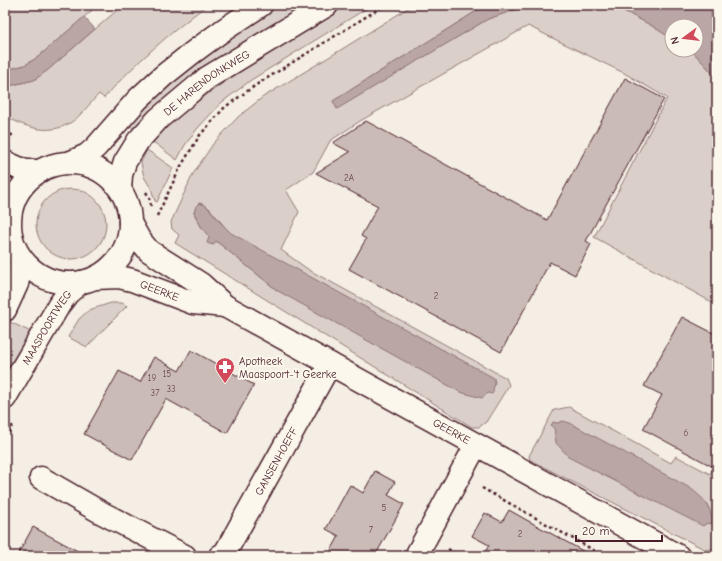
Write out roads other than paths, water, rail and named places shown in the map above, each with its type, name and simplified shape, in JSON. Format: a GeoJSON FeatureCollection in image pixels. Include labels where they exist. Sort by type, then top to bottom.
{"type":"FeatureCollection","features":[{"type":"Feature","properties":{"kind":"street"},"geometry":{"type":"LineString","coordinates":[[71,162],[87,155],[96,147],[138,99],[163,76],[222,31],[261,5]]}},
{"type":"Feature","properties":{"kind":"street","name":"DE HARENDONKWEG"},"geometry":{"type":"LineString","coordinates":[[120,189],[121,175],[125,162],[138,141],[158,119],[207,78],[327,5]]}},
{"type":"Feature","properties":{"kind":"street"},"geometry":{"type":"LineString","coordinates":[[5,162],[25,171],[38,171]]}},
{"type":"Feature","properties":{"kind":"street"},"geometry":{"type":"LineString","coordinates":[[71,162],[88,165],[100,170],[109,177],[120,189],[128,208],[130,223],[127,242],[118,259],[104,273],[88,280],[64,283],[45,278],[29,267],[20,257],[13,244],[7,217],[17,193],[24,183],[38,171],[54,164],[71,162]]}},
{"type":"Feature","properties":{"kind":"street","name":"GEERKE"},"geometry":{"type":"LineString","coordinates":[[130,223],[149,251],[201,284],[224,306],[678,556]]}},
{"type":"Feature","properties":{"kind":"street"},"geometry":{"type":"LineString","coordinates":[[5,310],[17,284],[20,257]]}},
{"type":"Feature","properties":{"kind":"street","name":"GEERKE"},"geometry":{"type":"LineString","coordinates":[[88,280],[118,277],[132,280],[192,303],[224,306]]}},
{"type":"Feature","properties":{"kind":"street","name":"MAASPOORTWEG"},"geometry":{"type":"LineString","coordinates":[[5,398],[59,305],[68,293],[88,280]]}},
{"type":"Feature","properties":{"kind":"street","name":"GANSENHOEFF"},"geometry":{"type":"LineString","coordinates":[[220,556],[225,553],[330,364]]}},
{"type":"Feature","properties":{"kind":"street"},"geometry":{"type":"LineString","coordinates":[[416,556],[476,445]]}},
{"type":"Feature","properties":{"kind":"street"},"geometry":{"type":"LineString","coordinates":[[41,478],[102,513],[185,556]]}},
{"type":"Feature","properties":{"kind":"place","name":"Apotheek Maaspoort-'t Geerke"},"geometry":{"type":"Point","coordinates":[225,384]}}]}
